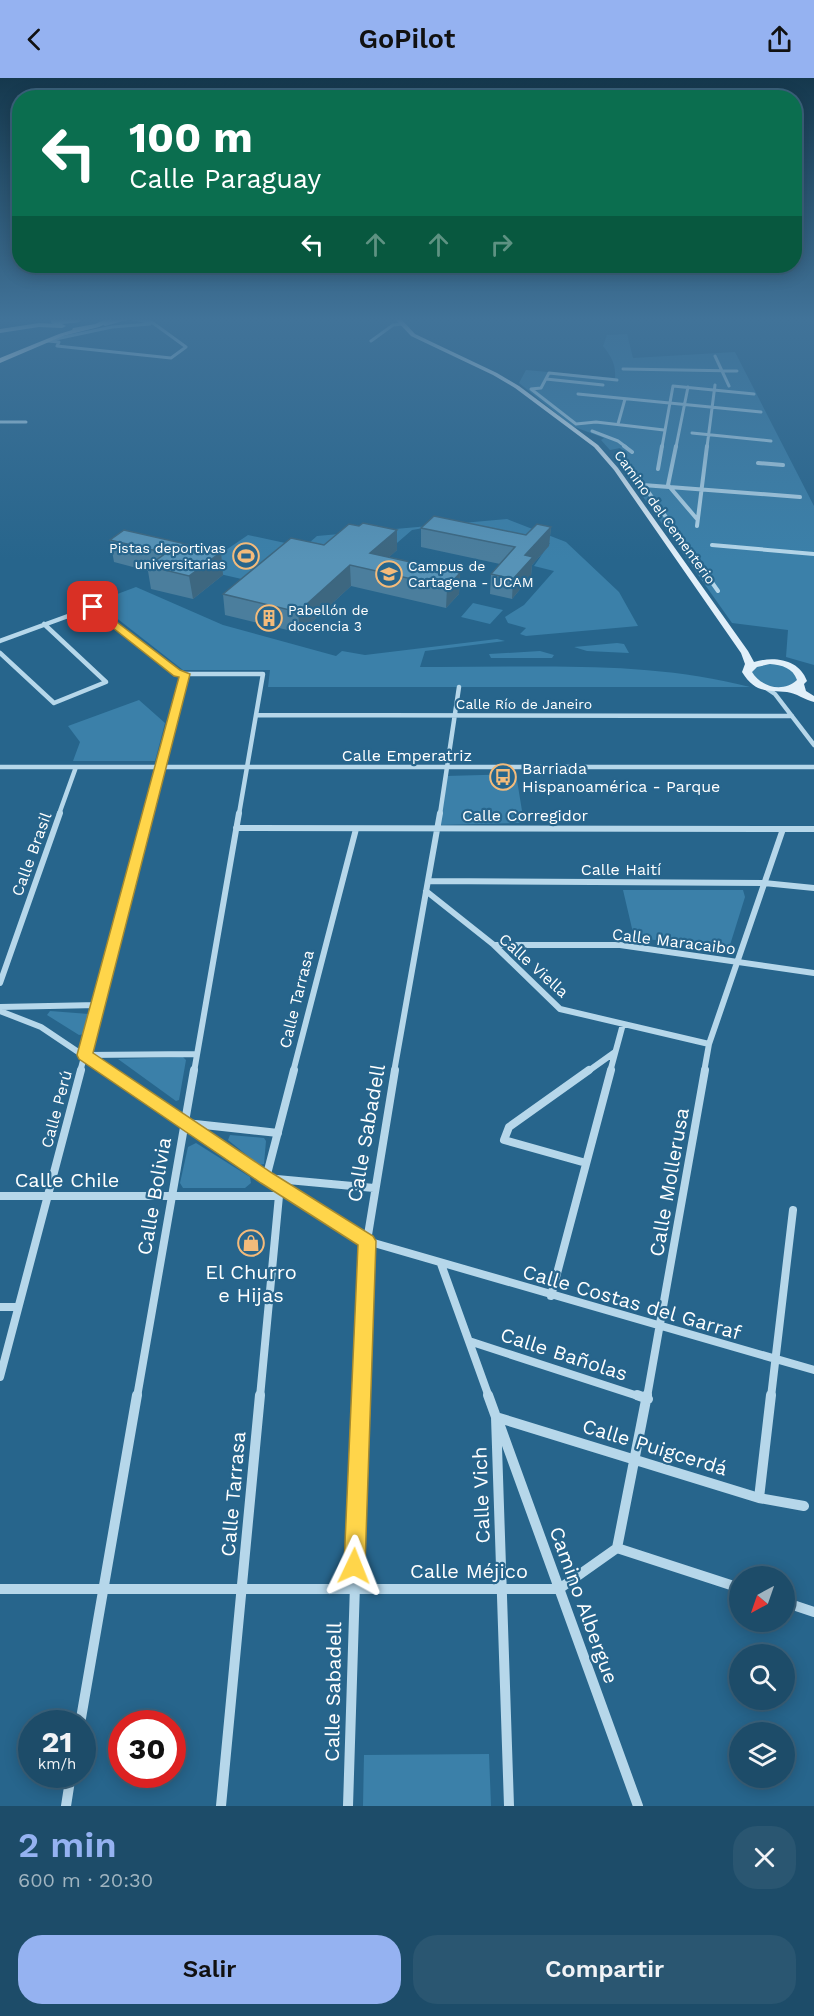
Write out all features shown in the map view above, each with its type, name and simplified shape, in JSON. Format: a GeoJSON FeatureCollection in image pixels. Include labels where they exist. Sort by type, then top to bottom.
{"type":"FeatureCollection","features":[{"type":"Feature","properties":{"kind":"main road","name":"Camino del Cementerio"},"geometry":{"type":"LineString","coordinates":[[532,399],[596,446],[616,469],[745,653]]}},
{"type":"Feature","properties":{"kind":"main road"},"geometry":{"type":"LineString","coordinates":[[745,653],[754,659],[784,664],[795,669],[802,677],[799,684],[802,692],[814,700]]}},
{"type":"Feature","properties":{"kind":"main road"},"geometry":{"type":"LineString","coordinates":[[745,653],[750,663],[748,669],[751,679],[766,688],[786,689],[814,700]]}},
{"type":"Feature","properties":{"kind":"main road"},"geometry":{"type":"LineString","coordinates":[[748,669],[755,664],[768,662]]}},
{"type":"Feature","properties":{"kind":"main road"},"geometry":{"type":"LineString","coordinates":[[786,689],[799,684]]}},
{"type":"Feature","properties":{"kind":"street"},"geometry":{"type":"LineString","coordinates":[[543,399],[576,424],[597,422],[664,430]]}},
{"type":"Feature","properties":{"kind":"street"},"geometry":{"type":"LineString","coordinates":[[622,399],[761,412]]}},
{"type":"Feature","properties":{"kind":"street"},"geometry":{"type":"LineString","coordinates":[[618,424],[625,399]]}},
{"type":"Feature","properties":{"kind":"street"},"geometry":{"type":"LineString","coordinates":[[658,469],[670,399]]}},
{"type":"Feature","properties":{"kind":"street"},"geometry":{"type":"LineString","coordinates":[[668,485],[685,399]]}},
{"type":"Feature","properties":{"kind":"street"},"geometry":{"type":"LineString","coordinates":[[697,526],[713,399]]}},
{"type":"Feature","properties":{"kind":"street"},"geometry":{"type":"LineString","coordinates":[[0,422],[26,422]]}},
{"type":"Feature","properties":{"kind":"street"},"geometry":{"type":"LineString","coordinates":[[592,431],[618,441],[632,452]]}},
{"type":"Feature","properties":{"kind":"street"},"geometry":{"type":"LineString","coordinates":[[692,433],[771,441]]}},
{"type":"Feature","properties":{"kind":"street"},"geometry":{"type":"LineString","coordinates":[[625,459],[718,591]]}},
{"type":"Feature","properties":{"kind":"street"},"geometry":{"type":"LineString","coordinates":[[758,463],[783,465]]}},
{"type":"Feature","properties":{"kind":"street"},"geometry":{"type":"LineString","coordinates":[[643,485],[668,485],[800,497]]}},
{"type":"Feature","properties":{"kind":"street"},"geometry":{"type":"LineString","coordinates":[[668,485],[697,519]]}},
{"type":"Feature","properties":{"kind":"street"},"geometry":{"type":"LineString","coordinates":[[712,545],[814,554]]}},
{"type":"Feature","properties":{"kind":"street"},"geometry":{"type":"LineString","coordinates":[[0,641],[93,607],[177,674],[185,674]]}},
{"type":"Feature","properties":{"kind":"street"},"geometry":{"type":"LineString","coordinates":[[0,653],[54,703],[106,682],[44,624]]}},
{"type":"Feature","properties":{"kind":"street","name":"Calle Bolivia"},"geometry":{"type":"LineString","coordinates":[[82,1710],[263,674],[185,674]]}},
{"type":"Feature","properties":{"kind":"street","name":"Calle Perú"},"geometry":{"type":"LineString","coordinates":[[0,1377],[185,674]]}},
{"type":"Feature","properties":{"kind":"street","name":"Calle Sabadell"},"geometry":{"type":"LineString","coordinates":[[348,1806],[353,1589],[367,1241],[459,687]]}},
{"type":"Feature","properties":{"kind":"street"},"geometry":{"type":"LineString","coordinates":[[766,688],[780,700],[814,745]]}},
{"type":"Feature","properties":{"kind":"street"},"geometry":{"type":"LineString","coordinates":[[780,700],[778,696],[786,689]]}},
{"type":"Feature","properties":{"kind":"street","name":"Calle Río de Janeiro"},"geometry":{"type":"LineString","coordinates":[[256,715],[792,716]]}},
{"type":"Feature","properties":{"kind":"street","name":"Calle Emperatriz"},"geometry":{"type":"LineString","coordinates":[[0,767],[814,767]]}},
{"type":"Feature","properties":{"kind":"street","name":"Calle Brasil"},"geometry":{"type":"LineString","coordinates":[[0,982],[76,767]]}},
{"type":"Feature","properties":{"kind":"street","name":"Calle Corregidor"},"geometry":{"type":"LineString","coordinates":[[236,828],[814,829]]}},
{"type":"Feature","properties":{"kind":"street","name":"Calle Tarrasa"},"geometry":{"type":"LineString","coordinates":[[266,1178],[356,829]]}},
{"type":"Feature","properties":{"kind":"street","name":"Calle Mollerusa"},"geometry":{"type":"LineString","coordinates":[[617,1548],[662,1326],[709,1044],[783,829]]}},
{"type":"Feature","properties":{"kind":"street","name":"Calle Haití"},"geometry":{"type":"LineString","coordinates":[[428,881],[764,883],[814,888]]}},
{"type":"Feature","properties":{"kind":"street","name":"Calle Viella"},"geometry":{"type":"LineString","coordinates":[[426,891],[494,945],[560,1009],[709,1044]]}},
{"type":"Feature","properties":{"kind":"street","name":"Calle Maracaibo"},"geometry":{"type":"LineString","coordinates":[[494,945],[620,945],[814,973]]}},
{"type":"Feature","properties":{"kind":"street"},"geometry":{"type":"LineString","coordinates":[[0,1009],[98,1005]]}},
{"type":"Feature","properties":{"kind":"street","name":"Calle Costas del Garraf"},"geometry":{"type":"LineString","coordinates":[[0,1009],[41,1027],[266,1178],[367,1241],[551,1296],[814,1370]]}},
{"type":"Feature","properties":{"kind":"street"},"geometry":{"type":"LineString","coordinates":[[551,1296],[623,1024]]}},
{"type":"Feature","properties":{"kind":"street"},"geometry":{"type":"LineString","coordinates":[[586,1163],[504,1140],[509,1127],[616,1052]]}},
{"type":"Feature","properties":{"kind":"street"},"geometry":{"type":"LineString","coordinates":[[84,1055],[197,1054]]}},
{"type":"Feature","properties":{"kind":"street"},"geometry":{"type":"LineString","coordinates":[[185,1123],[278,1133]]}},
{"type":"Feature","properties":{"kind":"street"},"geometry":{"type":"LineString","coordinates":[[266,1178],[374,1188]]}},
{"type":"Feature","properties":{"kind":"street","name":"Calle Tarrasa"},"geometry":{"type":"LineString","coordinates":[[221,1806],[280,1185]]}},
{"type":"Feature","properties":{"kind":"street","name":"Calle Chile"},"geometry":{"type":"LineString","coordinates":[[0,1196],[279,1196]]}},
{"type":"Feature","properties":{"kind":"street"},"geometry":{"type":"LineString","coordinates":[[759,1497],[793,1210]]}},
{"type":"Feature","properties":{"kind":"street","name":"Calle Vich"},"geometry":{"type":"LineString","coordinates":[[441,1264],[496,1417],[508,1806]]}},
{"type":"Feature","properties":{"kind":"street"},"geometry":{"type":"LineString","coordinates":[[0,1307],[18,1307]]}},
{"type":"Feature","properties":{"kind":"street","name":"Calle Bañolas"},"geometry":{"type":"LineString","coordinates":[[469,1341],[648,1399]]}},
{"type":"Feature","properties":{"kind":"street","name":"Calle Puigcerdá"},"geometry":{"type":"LineString","coordinates":[[496,1417],[759,1497],[804,1506]]}},
{"type":"Feature","properties":{"kind":"street","name":"Camino Albergue"},"geometry":{"type":"LineString","coordinates":[[496,1417],[638,1806]]}},
{"type":"Feature","properties":{"kind":"street"},"geometry":{"type":"LineString","coordinates":[[559,1589],[617,1548],[729,1584]]}},
{"type":"Feature","properties":{"kind":"street","name":"Calle Méjico"},"geometry":{"type":"LineString","coordinates":[[0,1589],[559,1589]]}},
{"type":"Feature","properties":{"kind":"street"},"geometry":{"type":"LineString","coordinates":[[795,1606],[814,1612]]}},
{"type":"Feature","properties":{"kind":"street"},"geometry":{"type":"LineString","coordinates":[[66,1806],[69,1788]]}},
{"type":"Feature","properties":{"kind":"shaded area"},"geometry":{"type":"Polygon","coordinates":[[[538,399],[759,399],[814,506],[814,665],[786,657],[788,630],[732,623],[615,457],[626,454],[620,448],[610,450],[601,440],[604,438],[572,426],[538,399]]]}},
{"type":"Feature","properties":{"kind":"shaded area"},"geometry":{"type":"Polygon","coordinates":[[[507,519],[566,542],[619,592],[638,626],[526,636],[520,634],[526,628],[508,623],[505,617],[524,605],[554,571],[534,566],[550,543],[424,528],[412,530],[390,549],[302,549],[317,536],[507,519]]]}},
{"type":"Feature","properties":{"kind":"shaded area","name":"Pistas deportivas universitarias"},"geometry":{"type":"Polygon","coordinates":[[[248,535],[290,544],[246,580],[198,569],[248,535]]]}},
{"type":"Feature","properties":{"kind":"shaded area"},"geometry":{"type":"Polygon","coordinates":[[[136,587],[223,625],[336,656],[342,651],[365,655],[497,639],[505,641],[425,651],[420,667],[544,666],[628,669],[710,678],[750,687],[268,687],[270,670],[183,670],[96,602],[136,587]]]}},
{"type":"Feature","properties":{"kind":"shaded area"},"geometry":{"type":"Polygon","coordinates":[[[473,603],[503,610],[490,624],[461,617],[473,603]]]}},
{"type":"Feature","properties":{"kind":"shaded area"},"geometry":{"type":"Polygon","coordinates":[[[624,644],[629,653],[587,651],[574,647],[624,644]]]}},
{"type":"Feature","properties":{"kind":"shaded area"},"geometry":{"type":"Polygon","coordinates":[[[540,651],[554,655],[552,658],[491,658],[489,654],[540,651]]]}},
{"type":"Feature","properties":{"kind":"shaded area"},"geometry":{"type":"Polygon","coordinates":[[[778,663],[801,675],[791,689],[760,685],[748,669],[751,667],[778,663]]]}},
{"type":"Feature","properties":{"kind":"shaded area"},"geometry":{"type":"Polygon","coordinates":[[[139,700],[165,723],[155,761],[73,761],[80,742],[68,726],[139,700]]]}},
{"type":"Feature","properties":{"kind":"shaded area"},"geometry":{"type":"Polygon","coordinates":[[[516,774],[524,823],[438,825],[446,776],[516,774]]]}},
{"type":"Feature","properties":{"kind":"shaded area"},"geometry":{"type":"Polygon","coordinates":[[[623,890],[743,890],[745,897],[730,945],[723,950],[634,937],[623,890]]]}},
{"type":"Feature","properties":{"kind":"shaded area"},"geometry":{"type":"Polygon","coordinates":[[[50,1011],[89,1014],[84,1034],[79,1035],[47,1015],[50,1011]]]}},
{"type":"Feature","properties":{"kind":"shaded area"},"geometry":{"type":"Polygon","coordinates":[[[183,1057],[186,1060],[179,1100],[176,1101],[118,1059],[183,1057]]]}},
{"type":"Feature","properties":{"kind":"shaded area"},"geometry":{"type":"Polygon","coordinates":[[[230,1135],[264,1138],[266,1141],[264,1164],[259,1165],[228,1140],[230,1135]]]}},
{"type":"Feature","properties":{"kind":"shaded area"},"geometry":{"type":"Polygon","coordinates":[[[196,1143],[250,1177],[251,1183],[245,1188],[183,1188],[180,1183],[188,1147],[196,1143]]]}},
{"type":"Feature","properties":{"kind":"shaded area"},"geometry":{"type":"Polygon","coordinates":[[[489,1754],[491,1806],[363,1806],[364,1755],[489,1754]]]}},
{"type":"Feature","properties":{"kind":"building"},"geometry":{"type":"Polygon","coordinates":[[[434,516],[526,535],[537,524],[551,527],[525,555],[533,557],[513,579],[491,574],[515,547],[421,528],[434,516]]]}},
{"type":"Feature","properties":{"kind":"building"},"geometry":{"type":"Polygon","coordinates":[[[363,523],[397,530],[370,553],[460,573],[447,587],[350,565],[298,612],[223,594],[291,538],[324,545],[349,524],[359,526],[363,523]]]}},
{"type":"Feature","properties":{"kind":"building"},"geometry":{"type":"Polygon","coordinates":[[[124,530],[221,552],[189,576],[148,566],[166,553],[110,540],[124,530]]]}},
{"type":"Feature","properties":{"kind":"place","name":"Pistas deportivas universitarias"},"geometry":{"type":"Point","coordinates":[246,556]}},
{"type":"Feature","properties":{"kind":"place","name":"Campus de Cartagena - UCAM"},"geometry":{"type":"Point","coordinates":[389,574]}},
{"type":"Feature","properties":{"kind":"place","name":"Pabellón de docencia 3"},"geometry":{"type":"Point","coordinates":[269,618]}},
{"type":"Feature","properties":{"kind":"place","name":"Barriada Hispanoamérica - Parque"},"geometry":{"type":"Point","coordinates":[503,777]}},
{"type":"Feature","properties":{"kind":"place","name":"El Churro e Hijas"},"geometry":{"type":"Point","coordinates":[251,1243]}},
{"type":"Feature","properties":{"kind":"route"},"geometry":{"type":"LineString","coordinates":[[93,607],[177,674],[185,674],[84,1055],[266,1178],[367,1241],[354,1566]]}}]}
